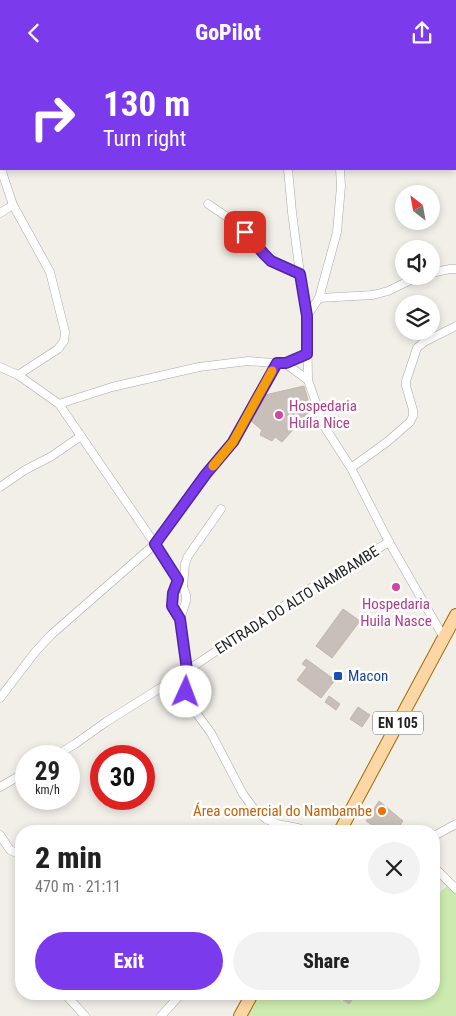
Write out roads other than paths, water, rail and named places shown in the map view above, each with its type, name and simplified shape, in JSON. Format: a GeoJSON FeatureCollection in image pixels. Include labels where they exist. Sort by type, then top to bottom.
{"type":"FeatureCollection","features":[{"type":"Feature","properties":{"kind":"main road","name":"EN 105"},"geometry":{"type":"LineString","coordinates":[[343,825],[456,615]]}},
{"type":"Feature","properties":{"kind":"main road"},"geometry":{"type":"LineString","coordinates":[[240,1016],[249,1000]]}},
{"type":"Feature","properties":{"kind":"street"},"geometry":{"type":"LineString","coordinates":[[2,170],[13,205],[50,271],[65,332],[64,341],[58,349],[18,375]]}},
{"type":"Feature","properties":{"kind":"street"},"geometry":{"type":"LineString","coordinates":[[288,170],[300,274],[307,316],[308,380],[324,426],[351,468],[389,542],[444,638]]}},
{"type":"Feature","properties":{"kind":"street"},"geometry":{"type":"LineString","coordinates":[[307,316],[319,299],[337,232],[341,186],[340,170]]}},
{"type":"Feature","properties":{"kind":"street"},"geometry":{"type":"LineString","coordinates":[[208,204],[236,223],[271,261],[300,274]]}},
{"type":"Feature","properties":{"kind":"street"},"geometry":{"type":"LineString","coordinates":[[0,213],[13,205]]}},
{"type":"Feature","properties":{"kind":"street"},"geometry":{"type":"LineString","coordinates":[[440,271],[456,269]]}},
{"type":"Feature","properties":{"kind":"street"},"geometry":{"type":"LineString","coordinates":[[319,299],[373,295],[400,285]]}},
{"type":"Feature","properties":{"kind":"street"},"geometry":{"type":"LineString","coordinates":[[351,468],[387,442],[410,422],[414,410],[406,387],[406,381],[417,348],[424,342],[456,326]]}},
{"type":"Feature","properties":{"kind":"street"},"geometry":{"type":"LineString","coordinates":[[59,404],[112,387],[199,367],[248,361],[286,363],[307,354]]}},
{"type":"Feature","properties":{"kind":"street"},"geometry":{"type":"LineString","coordinates":[[0,698],[36,651],[52,634],[155,544],[206,474],[233,442],[277,363]]}},
{"type":"Feature","properties":{"kind":"street"},"geometry":{"type":"LineString","coordinates":[[286,363],[308,380]]}},
{"type":"Feature","properties":{"kind":"street"},"geometry":{"type":"LineString","coordinates":[[0,367],[18,375],[59,404],[183,587],[186,601],[180,619]]}},
{"type":"Feature","properties":{"kind":"street"},"geometry":{"type":"LineString","coordinates":[[0,487],[81,436]]}},
{"type":"Feature","properties":{"kind":"street"},"geometry":{"type":"LineString","coordinates":[[183,587],[185,564],[188,556],[220,509]]}},
{"type":"Feature","properties":{"kind":"street","name":"ENTRADA DO ALTO NAMBAMBE"},"geometry":{"type":"LineString","coordinates":[[73,745],[306,591],[389,542]]}},
{"type":"Feature","properties":{"kind":"street"},"geometry":{"type":"LineString","coordinates":[[178,580],[173,593],[172,606],[180,619],[187,670],[186,692],[197,714],[211,733],[243,794],[254,809],[266,819],[282,825]]}},
{"type":"Feature","properties":{"kind":"street"},"geometry":{"type":"LineString","coordinates":[[170,682],[186,692]]}},
{"type":"Feature","properties":{"kind":"street"},"geometry":{"type":"LineString","coordinates":[[0,787],[15,778]]}},
{"type":"Feature","properties":{"kind":"street"},"geometry":{"type":"LineString","coordinates":[[440,833],[456,824]]}},
{"type":"Feature","properties":{"kind":"street"},"geometry":{"type":"LineString","coordinates":[[0,835],[10,850],[15,852]]}},
{"type":"Feature","properties":{"kind":"street"},"geometry":{"type":"LineString","coordinates":[[0,854],[10,850]]}},
{"type":"Feature","properties":{"kind":"street"},"geometry":{"type":"LineString","coordinates":[[440,873],[456,889]]}},
{"type":"Feature","properties":{"kind":"street"},"geometry":{"type":"LineString","coordinates":[[70,1000],[85,1016]]}},
{"type":"Feature","properties":{"kind":"street"},"geometry":{"type":"LineString","coordinates":[[161,1016],[176,1000]]}},
{"type":"Feature","properties":{"kind":"place","name":"Hospedaria Huíla Nice"},"geometry":{"type":"Point","coordinates":[279,415]}},
{"type":"Feature","properties":{"kind":"place","name":"Hospedaria Huila Nasce"},"geometry":{"type":"Point","coordinates":[396,587]}},
{"type":"Feature","properties":{"kind":"place","name":"Macon"},"geometry":{"type":"Point","coordinates":[338,676]}},
{"type":"Feature","properties":{"kind":"place","name":"Área comercial do Nambambe"},"geometry":{"type":"Point","coordinates":[382,811]}}]}
